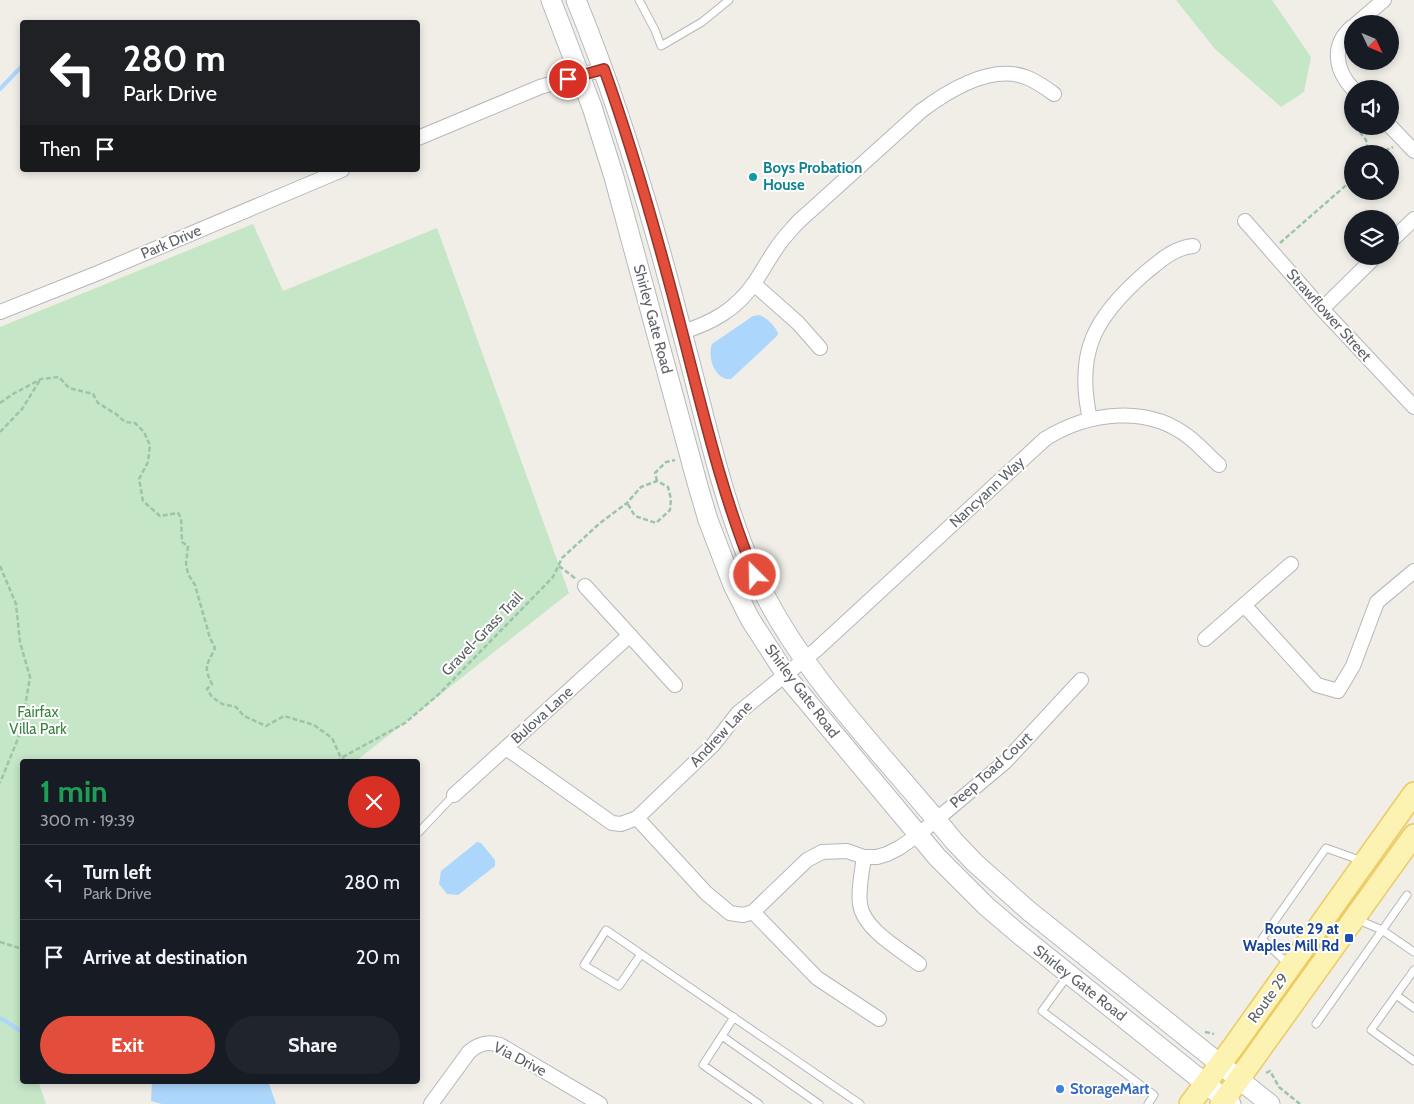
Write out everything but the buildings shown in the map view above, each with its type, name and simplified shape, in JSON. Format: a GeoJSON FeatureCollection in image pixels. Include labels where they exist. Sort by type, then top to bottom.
{"type":"FeatureCollection","features":[{"type":"Feature","properties":{"kind":"main road","name":"Shirley Gate Road"},"geometry":{"type":"LineString","coordinates":[[551,0],[580,75],[614,177],[708,520],[733,585],[750,619],[786,675],[806,701],[958,880],[986,906],[1206,1083],[1226,1102]]}},
{"type":"Feature","properties":{"kind":"main road","name":"Shirley Gate Road"},"geometry":{"type":"LineString","coordinates":[[576,0],[604,69],[637,170],[721,480],[741,542],[771,608],[804,660],[824,686],[975,863],[1028,911],[1270,1104]]}},
{"type":"Feature","properties":{"kind":"main road","name":"Route 29"},"geometry":{"type":"LineString","coordinates":[[1190,1104],[1414,793]]}},
{"type":"Feature","properties":{"kind":"main road","name":"Route 29"},"geometry":{"type":"LineString","coordinates":[[1226,1102],[1239,1079],[1414,835]]}},
{"type":"Feature","properties":{"kind":"street"},"geometry":{"type":"LineString","coordinates":[[1366,15],[1384,0]]}},
{"type":"Feature","properties":{"kind":"street"},"geometry":{"type":"LineString","coordinates":[[1344,37],[1340,43],[1338,62],[1341,73],[1347,80]]}},
{"type":"Feature","properties":{"kind":"street"},"geometry":{"type":"LineString","coordinates":[[420,137],[540,87],[604,69]]}},
{"type":"Feature","properties":{"kind":"street"},"geometry":{"type":"LineString","coordinates":[[682,332],[707,324],[721,316],[742,298],[754,284],[780,243],[798,222],[921,111],[942,96],[976,80],[1006,74],[1028,78],[1054,94]]}},
{"type":"Feature","properties":{"kind":"street"},"geometry":{"type":"LineString","coordinates":[[1399,135],[1414,151]]}},
{"type":"Feature","properties":{"kind":"street","name":"Park Drive"},"geometry":{"type":"LineString","coordinates":[[0,312],[98,273],[337,172]]}},
{"type":"Feature","properties":{"kind":"street"},"geometry":{"type":"LineString","coordinates":[[1399,233],[1414,219]]}},
{"type":"Feature","properties":{"kind":"street","name":"Strawflower Street"},"geometry":{"type":"LineString","coordinates":[[1245,221],[1322,309],[1414,407]]}},
{"type":"Feature","properties":{"kind":"street"},"geometry":{"type":"LineString","coordinates":[[1090,419],[1086,402],[1084,374],[1093,336],[1104,316],[1126,290],[1166,255],[1184,247],[1193,246]]}},
{"type":"Feature","properties":{"kind":"street"},"geometry":{"type":"LineString","coordinates":[[1322,309],[1367,265]]}},
{"type":"Feature","properties":{"kind":"street"},"geometry":{"type":"LineString","coordinates":[[754,284],[798,323],[820,348]]}},
{"type":"Feature","properties":{"kind":"street","name":"Nancyann Way"},"geometry":{"type":"LineString","coordinates":[[786,675],[1045,439],[1066,427],[1090,419],[1114,415],[1157,422],[1191,438],[1219,465]]}},
{"type":"Feature","properties":{"kind":"street"},"geometry":{"type":"LineString","coordinates":[[1205,639],[1291,564]]}},
{"type":"Feature","properties":{"kind":"street"},"geometry":{"type":"LineString","coordinates":[[1244,605],[1317,685],[1338,691],[1353,666],[1377,602],[1414,571]]}},
{"type":"Feature","properties":{"kind":"street"},"geometry":{"type":"LineString","coordinates":[[585,586],[675,685]]}},
{"type":"Feature","properties":{"kind":"street","name":"Bulova Lane"},"geometry":{"type":"LineString","coordinates":[[454,795],[630,635]]}},
{"type":"Feature","properties":{"kind":"street","name":"Andrew Lane"},"geometry":{"type":"LineString","coordinates":[[637,818],[713,745],[738,712],[786,675]]}},
{"type":"Feature","properties":{"kind":"street","name":"Peep Toad Court"},"geometry":{"type":"LineString","coordinates":[[864,857],[877,857],[887,854],[918,835],[1005,762],[1081,680]]}},
{"type":"Feature","properties":{"kind":"street"},"geometry":{"type":"LineString","coordinates":[[506,748],[612,823],[621,824],[637,818],[706,893],[730,913],[743,915],[753,912],[808,860],[822,852],[847,851],[864,857],[860,886],[860,906],[868,922],[881,936],[920,964]]}},
{"type":"Feature","properties":{"kind":"street"},"geometry":{"type":"LineString","coordinates":[[753,912],[817,978],[879,1019]]}},
{"type":"Feature","properties":{"kind":"street","name":"Via Drive"},"geometry":{"type":"LineString","coordinates":[[431,1104],[469,1052],[476,1046],[484,1043],[494,1043],[500,1046],[592,1102]]}},
{"type":"Feature","properties":{"kind":"lane"},"geometry":{"type":"LineString","coordinates":[[639,0],[661,46],[696,26],[729,0]]}},
{"type":"Feature","properties":{"kind":"lane"},"geometry":{"type":"LineString","coordinates":[[420,831],[454,795]]}},
{"type":"Feature","properties":{"kind":"lane"},"geometry":{"type":"LineString","coordinates":[[1291,966],[1262,939],[1326,848],[1365,862]]}},
{"type":"Feature","properties":{"kind":"lane"},"geometry":{"type":"LineString","coordinates":[[1316,1024],[1407,895]]}},
{"type":"Feature","properties":{"kind":"lane"},"geometry":{"type":"LineString","coordinates":[[1353,918],[1382,930],[1414,952]]}},
{"type":"Feature","properties":{"kind":"lane"},"geometry":{"type":"LineString","coordinates":[[641,954],[619,986],[584,965],[606,930],[860,1104]]}},
{"type":"Feature","properties":{"kind":"lane"},"geometry":{"type":"LineString","coordinates":[[1414,970],[1371,1030],[1414,1061]]}},
{"type":"Feature","properties":{"kind":"lane"},"geometry":{"type":"LineString","coordinates":[[1069,974],[1042,1011],[1154,1095],[1148,1104]]}},
{"type":"Feature","properties":{"kind":"lane"},"geometry":{"type":"LineString","coordinates":[[1396,995],[1414,1008]]}},
{"type":"Feature","properties":{"kind":"lane"},"geometry":{"type":"LineString","coordinates":[[734,1017],[702,1065],[759,1104]]}},
{"type":"Feature","properties":{"kind":"lane"},"geometry":{"type":"LineString","coordinates":[[722,1036],[820,1104]]}},
{"type":"Feature","properties":{"kind":"path"},"geometry":{"type":"LineString","coordinates":[[1271,250],[1344,187]]}},
{"type":"Feature","properties":{"kind":"path"},"geometry":{"type":"LineString","coordinates":[[0,403],[41,378],[59,377],[69,388],[93,394],[98,403],[125,422],[135,423],[144,432],[150,445],[148,462],[140,479],[143,501],[160,516],[178,512],[182,542],[188,546],[186,564],[188,574],[196,585],[210,638],[216,648],[206,671],[212,684],[207,689],[212,697],[222,704],[236,707],[244,716],[266,726],[284,716],[314,725],[332,738],[340,759]]}},
{"type":"Feature","properties":{"kind":"path"},"geometry":{"type":"LineString","coordinates":[[0,432],[22,409],[41,378]]}},
{"type":"Feature","properties":{"kind":"path"},"geometry":{"type":"LineString","coordinates":[[627,503],[635,516],[656,522],[670,510],[671,499],[668,487],[657,481],[655,473],[666,462],[678,460]]}},
{"type":"Feature","properties":{"kind":"path","name":"Gravel-Grass Trail"},"geometry":{"type":"LineString","coordinates":[[342,759],[405,723],[440,694],[553,577],[562,558],[600,523],[627,503],[641,486],[657,481]]}},
{"type":"Feature","properties":{"kind":"path"},"geometry":{"type":"LineString","coordinates":[[0,566],[16,604],[20,642],[30,677],[21,732],[0,783]]}},
{"type":"Feature","properties":{"kind":"path"},"geometry":{"type":"LineString","coordinates":[[559,566],[585,586]]}},
{"type":"Feature","properties":{"kind":"path"},"geometry":{"type":"LineString","coordinates":[[0,942],[20,948]]}},
{"type":"Feature","properties":{"kind":"path"},"geometry":{"type":"LineString","coordinates":[[1266,1072],[1270,1071],[1280,1087],[1300,1104]]}},
{"type":"Feature","properties":{"kind":"green space"},"geometry":{"type":"Polygon","coordinates":[[[1176,0],[1272,0],[1311,57],[1304,92],[1281,107],[1215,49],[1176,0]]]}},
{"type":"Feature","properties":{"kind":"green space","name":"Fairfax Villa Park"},"geometry":{"type":"Polygon","coordinates":[[[253,224],[283,291],[437,228],[569,593],[359,759],[20,759],[20,1084],[39,1084],[46,1104],[0,1104],[0,327],[253,224]]]}},
{"type":"Feature","properties":{"kind":"water"},"geometry":{"type":"Polygon","coordinates":[[[759,315],[772,325],[778,333],[777,336],[731,379],[725,379],[714,367],[711,355],[712,344],[753,316],[759,315]]]}},
{"type":"Feature","properties":{"kind":"water"},"geometry":{"type":"Polygon","coordinates":[[[477,842],[481,843],[495,860],[495,866],[458,895],[447,894],[439,884],[441,871],[477,842]]]}},
{"type":"Feature","properties":{"kind":"water"},"geometry":{"type":"Polygon","coordinates":[[[152,1084],[269,1084],[276,1104],[162,1104],[151,1101],[152,1084]]]}},
{"type":"Feature","properties":{"kind":"waterway"},"geometry":{"type":"LineString","coordinates":[[0,89],[20,68]]}},
{"type":"Feature","properties":{"kind":"waterway"},"geometry":{"type":"LineString","coordinates":[[0,1019],[20,1031]]}},
{"type":"Feature","properties":{"kind":"place","name":"Boys Probation House"},"geometry":{"type":"Point","coordinates":[753,177]}},
{"type":"Feature","properties":{"kind":"place","name":"Route 29 at Waples Mill Rd"},"geometry":{"type":"Point","coordinates":[1349,938]}},
{"type":"Feature","properties":{"kind":"place","name":"StorageMart"},"geometry":{"type":"Point","coordinates":[1060,1089]}},
{"type":"Feature","properties":{"kind":"route"},"geometry":{"type":"LineString","coordinates":[[568,79],[604,69],[637,170],[726,496],[741,542],[755,575]]}}]}
